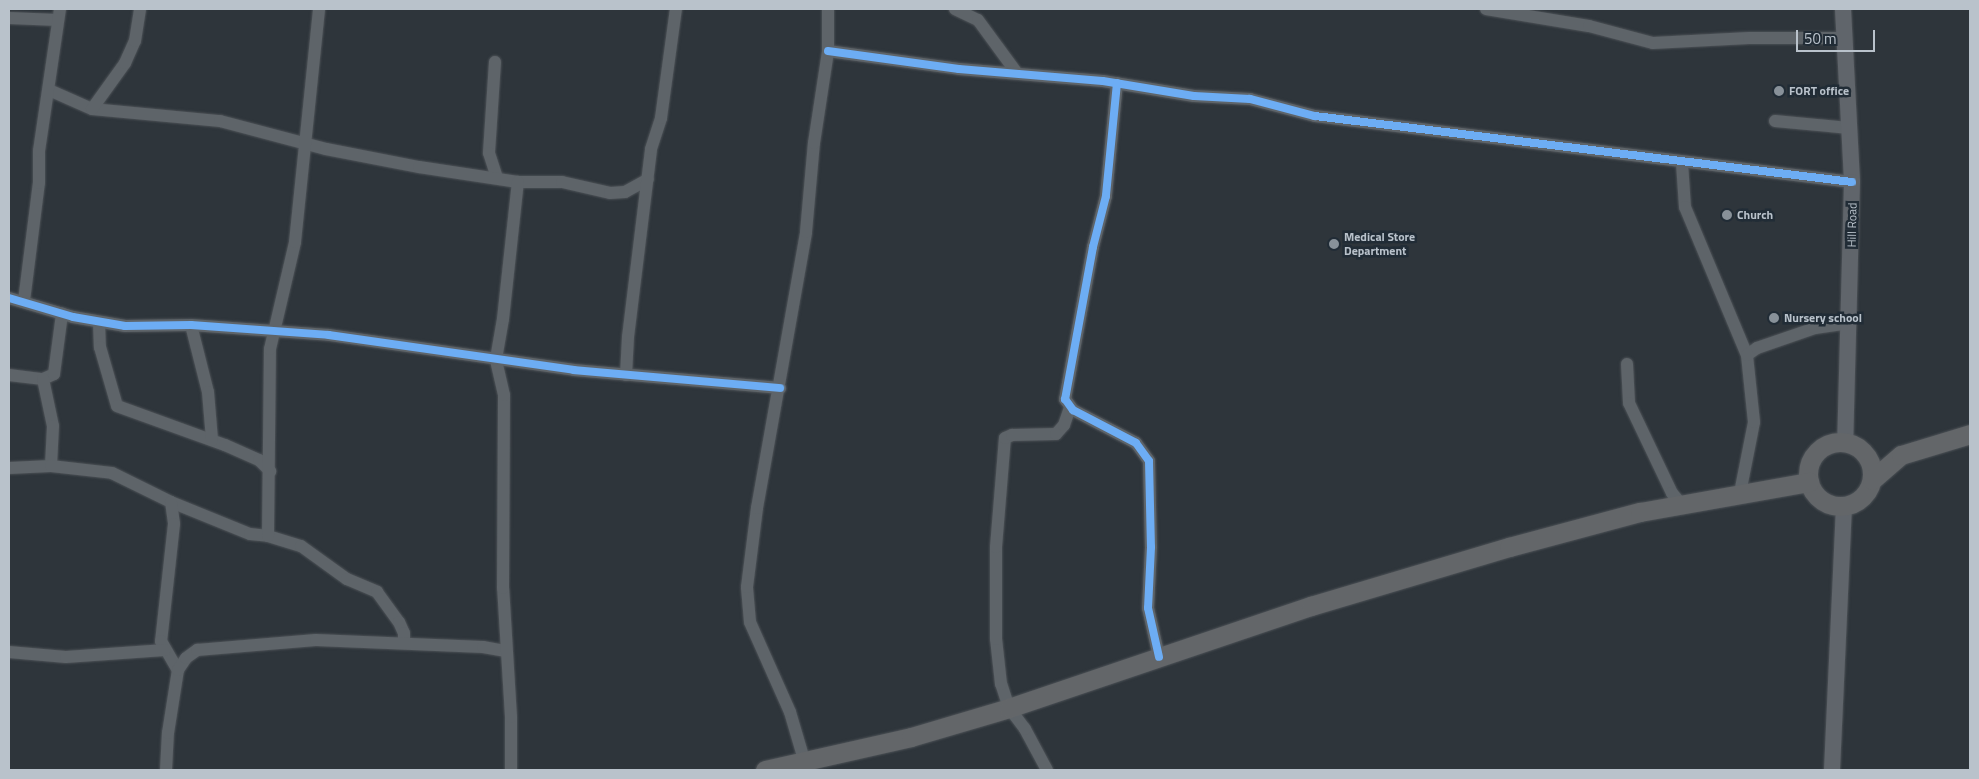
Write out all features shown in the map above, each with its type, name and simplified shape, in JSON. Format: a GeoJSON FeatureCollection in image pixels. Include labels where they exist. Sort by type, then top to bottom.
{"type":"FeatureCollection","features":[{"type":"Feature","properties":{"kind":"highway"},"geometry":{"type":"LineString","coordinates":[[1902,456],[1864,451],[1846,442],[1825,445],[1816,452],[1810,461],[1809,482],[1818,498],[1826,503],[1844,506],[1862,498],[1872,480],[1902,456],[1970,434]]}},
{"type":"Feature","properties":{"kind":"highway"},"geometry":{"type":"LineString","coordinates":[[1864,451],[1870,460],[1872,480]]}},
{"type":"Feature","properties":{"kind":"highway"},"geometry":{"type":"LineString","coordinates":[[765,770],[805,763],[1009,708],[1311,606],[1509,547],[1640,512],[1809,482]]}},
{"type":"Feature","properties":{"kind":"main road","name":"Hill Road"},"geometry":{"type":"LineString","coordinates":[[1843,9],[1852,182],[1846,442]]}},
{"type":"Feature","properties":{"kind":"main road"},"geometry":{"type":"LineString","coordinates":[[1832,770],[1844,506]]}},
{"type":"Feature","properties":{"kind":"street"},"geometry":{"type":"LineString","coordinates":[[92,109],[125,63],[135,41],[140,9]]}},
{"type":"Feature","properties":{"kind":"street"},"geometry":{"type":"LineString","coordinates":[[268,536],[270,471],[269,373],[274,330],[286,290],[295,242],[303,180],[303,144],[319,9]]}},
{"type":"Feature","properties":{"kind":"street"},"geometry":{"type":"LineString","coordinates":[[626,375],[628,337],[648,178],[676,9]]}},
{"type":"Feature","properties":{"kind":"street"},"geometry":{"type":"LineString","coordinates":[[805,763],[790,712],[750,622],[747,597],[757,508],[780,388],[806,232],[815,135],[828,51],[828,9]]}},
{"type":"Feature","properties":{"kind":"street"},"geometry":{"type":"LineString","coordinates":[[955,9],[978,20],[1016,72]]}},
{"type":"Feature","properties":{"kind":"street"},"geometry":{"type":"LineString","coordinates":[[1486,9],[1589,26],[1653,43],[1749,38],[1844,38]]}},
{"type":"Feature","properties":{"kind":"street"},"geometry":{"type":"LineString","coordinates":[[9,18],[59,14],[39,151],[39,183],[24,302]]}},
{"type":"Feature","properties":{"kind":"street"},"geometry":{"type":"LineString","coordinates":[[828,51],[959,69],[1016,72],[1117,82],[1194,96],[1250,99],[1314,116],[1682,163],[1852,182]]}},
{"type":"Feature","properties":{"kind":"street"},"geometry":{"type":"LineString","coordinates":[[495,62],[489,153],[497,178]]}},
{"type":"Feature","properties":{"kind":"street"},"geometry":{"type":"LineString","coordinates":[[1047,770],[1030,737],[1009,708],[999,670],[996,628],[996,547],[1005,441],[1012,434],[1056,434],[1064,425],[1070,408],[1065,394],[1093,247],[1106,196],[1117,82]]}},
{"type":"Feature","properties":{"kind":"street"},"geometry":{"type":"LineString","coordinates":[[49,90],[92,109],[220,121],[303,144],[419,167],[518,182],[555,181],[625,192],[648,178]]}},
{"type":"Feature","properties":{"kind":"street"},"geometry":{"type":"LineString","coordinates":[[1775,121],[1849,128]]}},
{"type":"Feature","properties":{"kind":"street"},"geometry":{"type":"LineString","coordinates":[[1682,163],[1685,207],[1747,355],[1754,422],[1740,493]]}},
{"type":"Feature","properties":{"kind":"street"},"geometry":{"type":"LineString","coordinates":[[511,770],[511,717],[505,651],[504,395],[496,359],[503,319],[518,182]]}},
{"type":"Feature","properties":{"kind":"street"},"geometry":{"type":"LineString","coordinates":[[9,298],[62,314],[99,322],[155,327],[191,325],[274,330],[626,375],[780,388]]}},
{"type":"Feature","properties":{"kind":"street"},"geometry":{"type":"LineString","coordinates":[[9,375],[43,379],[51,377],[56,369],[62,314]]}},
{"type":"Feature","properties":{"kind":"street"},"geometry":{"type":"LineString","coordinates":[[99,322],[100,347],[117,406],[212,440],[259,460],[270,471]]}},
{"type":"Feature","properties":{"kind":"street"},"geometry":{"type":"LineString","coordinates":[[1747,355],[1753,349],[1816,328],[1850,323]]}},
{"type":"Feature","properties":{"kind":"street"},"geometry":{"type":"LineString","coordinates":[[191,325],[208,392],[212,440]]}},
{"type":"Feature","properties":{"kind":"street"},"geometry":{"type":"LineString","coordinates":[[1627,364],[1630,403],[1672,493],[1682,505]]}},
{"type":"Feature","properties":{"kind":"street"},"geometry":{"type":"LineString","coordinates":[[43,379],[53,426],[52,466]]}},
{"type":"Feature","properties":{"kind":"street"},"geometry":{"type":"LineString","coordinates":[[1070,408],[1136,443],[1149,461],[1151,547],[1148,608],[1159,657]]}},
{"type":"Feature","properties":{"kind":"street"},"geometry":{"type":"LineString","coordinates":[[9,468],[52,466],[112,473],[171,502],[250,534],[268,536],[302,546],[347,579],[377,592],[399,622],[404,633],[404,643]]}},
{"type":"Feature","properties":{"kind":"street"},"geometry":{"type":"LineString","coordinates":[[171,502],[174,524],[161,641],[178,670]]}},
{"type":"Feature","properties":{"kind":"street"},"geometry":{"type":"LineString","coordinates":[[166,770],[168,734],[178,670],[186,658],[197,650],[297,640],[404,643],[505,651]]}},
{"type":"Feature","properties":{"kind":"street"},"geometry":{"type":"LineString","coordinates":[[9,652],[66,656],[165,650]]}},
{"type":"Feature","properties":{"kind":"cycle path"},"geometry":{"type":"LineString","coordinates":[[828,51],[959,69],[1103,81],[1194,96],[1250,99],[1315,116],[1852,182]]}},
{"type":"Feature","properties":{"kind":"cycle path"},"geometry":{"type":"LineString","coordinates":[[1117,83],[1106,196],[1093,247],[1065,399],[1073,410],[1136,443],[1149,461],[1151,547],[1148,608],[1159,657]]}},
{"type":"Feature","properties":{"kind":"cycle path"},"geometry":{"type":"LineString","coordinates":[[9,298],[73,317],[125,326],[191,325],[329,335],[574,370],[780,388]]}},
{"type":"Feature","properties":{"kind":"place","name":"FORT office"},"geometry":{"type":"Point","coordinates":[1779,91]}},
{"type":"Feature","properties":{"kind":"place","name":"Church"},"geometry":{"type":"Point","coordinates":[1727,215]}},
{"type":"Feature","properties":{"kind":"place","name":"Medical Store Department"},"geometry":{"type":"Point","coordinates":[1334,244]}},
{"type":"Feature","properties":{"kind":"place","name":"Nursery school"},"geometry":{"type":"Point","coordinates":[1774,318]}}]}
